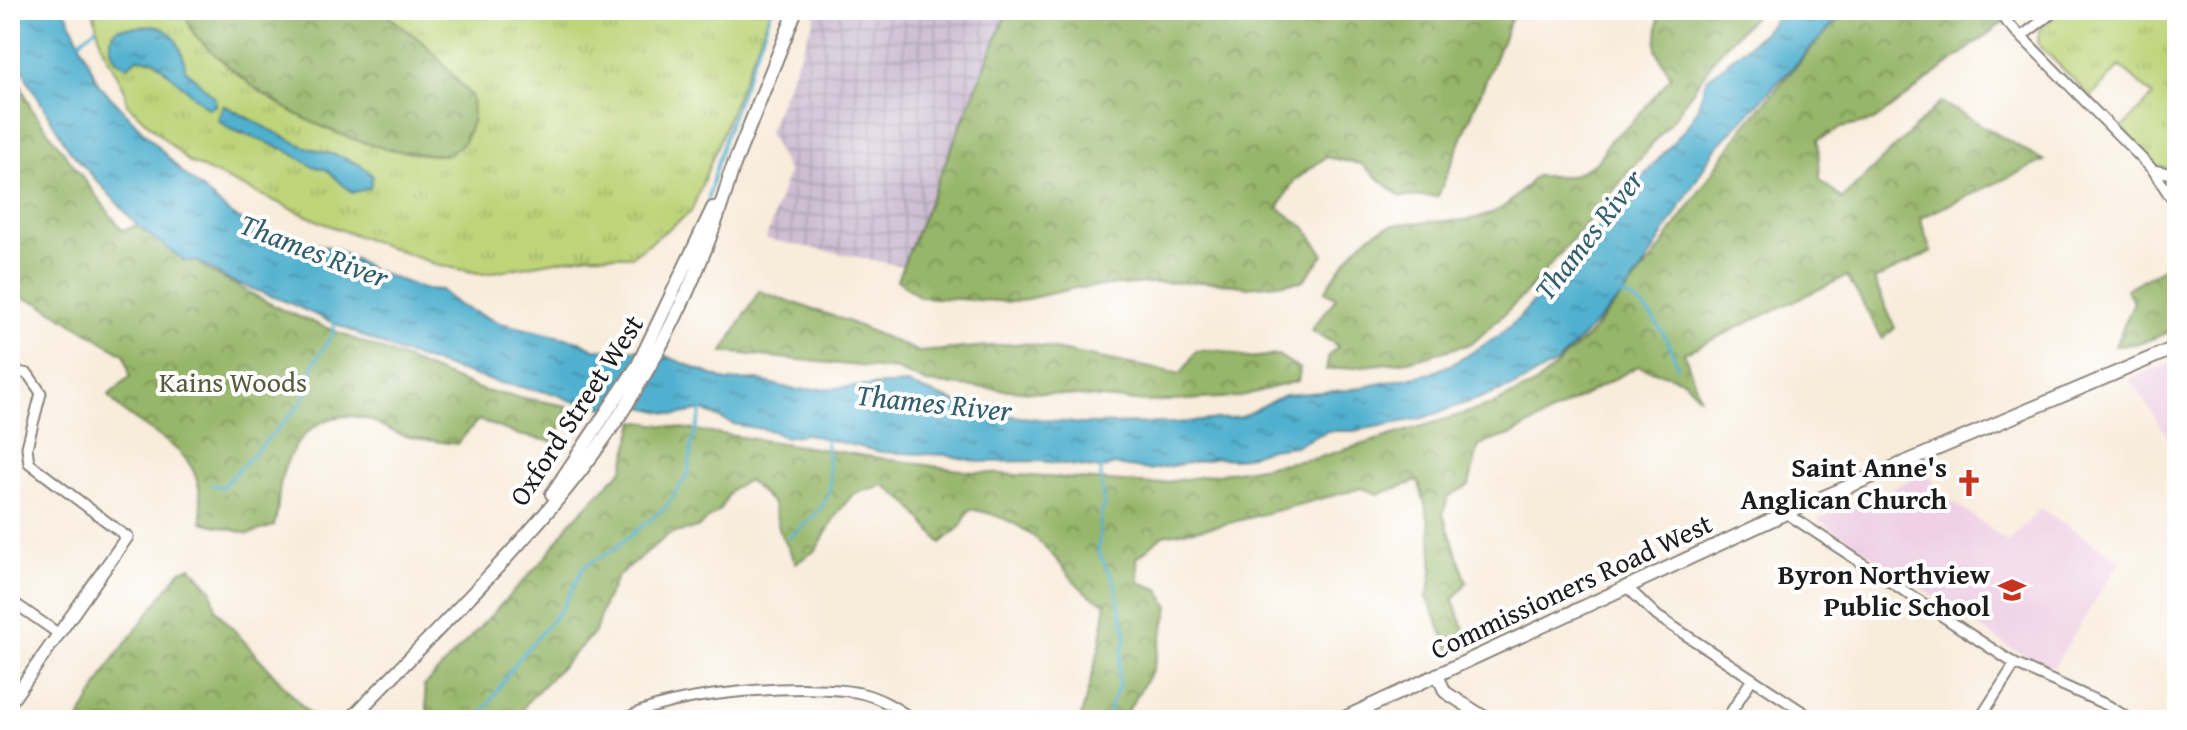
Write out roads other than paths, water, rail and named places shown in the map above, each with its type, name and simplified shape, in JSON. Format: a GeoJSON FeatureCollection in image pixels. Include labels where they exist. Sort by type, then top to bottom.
{"type":"FeatureCollection","features":[{"type":"Feature","properties":{"kind":"main road","name":"Oxford Street West"},"geometry":{"type":"LineString","coordinates":[[350,720],[518,543],[573,472],[638,365],[717,210],[796,10]]}},
{"type":"Feature","properties":{"kind":"main road","name":"Commissioners Road West"},"geometry":{"type":"LineString","coordinates":[[1340,720],[1786,513],[2177,347]]}},
{"type":"Feature","properties":{"kind":"street"},"geometry":{"type":"LineString","coordinates":[[1995,10],[2153,170],[2177,207]]}},
{"type":"Feature","properties":{"kind":"street"},"geometry":{"type":"LineString","coordinates":[[2022,36],[2056,10]]}},
{"type":"Feature","properties":{"kind":"street"},"geometry":{"type":"LineString","coordinates":[[2153,170],[2177,175]]}},
{"type":"Feature","properties":{"kind":"street"},"geometry":{"type":"LineString","coordinates":[[10,370],[28,374],[41,393],[27,447],[29,463],[127,537],[10,703]]}},
{"type":"Feature","properties":{"kind":"street"},"geometry":{"type":"LineString","coordinates":[[1786,513],[2015,664],[2109,706],[2131,720]]}},
{"type":"Feature","properties":{"kind":"street"},"geometry":{"type":"LineString","coordinates":[[1627,587],[1657,616],[1815,720]]}},
{"type":"Feature","properties":{"kind":"street"},"geometry":{"type":"LineString","coordinates":[[10,600],[59,634]]}},
{"type":"Feature","properties":{"kind":"street"},"geometry":{"type":"LineString","coordinates":[[1979,720],[2015,664]]}},
{"type":"Feature","properties":{"kind":"street"},"geometry":{"type":"LineString","coordinates":[[1437,674],[1445,692],[1489,720]]}},
{"type":"Feature","properties":{"kind":"street"},"geometry":{"type":"LineString","coordinates":[[1726,720],[1752,679]]}},
{"type":"Feature","properties":{"kind":"street"},"geometry":{"type":"LineString","coordinates":[[624,720],[655,707],[745,691],[856,692],[879,699],[914,720]]}},
{"type":"Feature","properties":{"kind":"water","name":"Thames River"},"geometry":{"type":"Polygon","coordinates":[[[10,10],[65,10],[99,85],[182,172],[233,216],[264,231],[336,249],[371,269],[423,289],[441,290],[458,305],[500,323],[579,341],[594,349],[651,350],[727,381],[758,380],[795,390],[907,384],[986,413],[1082,424],[1177,423],[1241,417],[1284,395],[1348,390],[1432,373],[1456,362],[1500,335],[1518,319],[1685,129],[1696,112],[1706,80],[1764,32],[1783,10],[1847,10],[1715,149],[1643,268],[1623,295],[1559,361],[1515,386],[1423,418],[1354,431],[1327,431],[1295,446],[1270,449],[1238,459],[1218,458],[1149,470],[1115,465],[1101,469],[1040,461],[980,462],[945,455],[881,452],[805,434],[784,437],[772,431],[733,424],[703,410],[676,415],[639,406],[620,411],[569,400],[556,394],[495,382],[396,351],[287,302],[231,281],[199,262],[185,261],[138,226],[70,151],[28,81],[10,40],[10,10]]]}},
{"type":"Feature","properties":{"kind":"water"},"geometry":{"type":"Polygon","coordinates":[[[153,26],[172,35],[183,55],[185,69],[215,98],[215,106],[207,108],[154,60],[137,58],[128,66],[114,58],[111,48],[113,32],[119,28],[153,26]]]}},
{"type":"Feature","properties":{"kind":"water"},"geometry":{"type":"Polygon","coordinates":[[[223,105],[304,146],[357,163],[373,176],[370,188],[352,193],[327,170],[228,128],[218,120],[223,105]]]}},
{"type":"Feature","properties":{"kind":"waterway"},"geometry":{"type":"LineString","coordinates":[[706,209],[727,133],[772,10]]}},
{"type":"Feature","properties":{"kind":"waterway"},"geometry":{"type":"LineString","coordinates":[[80,41],[96,28]]}},
{"type":"Feature","properties":{"kind":"waterway"},"geometry":{"type":"LineString","coordinates":[[1622,295],[1642,307],[1658,324],[1678,367]]}},
{"type":"Feature","properties":{"kind":"waterway"},"geometry":{"type":"LineString","coordinates":[[212,485],[222,487],[300,405],[310,387],[313,365],[335,329],[333,321]]}},
{"type":"Feature","properties":{"kind":"waterway"},"geometry":{"type":"LineString","coordinates":[[478,720],[516,662],[563,607],[584,566],[610,552],[666,507],[688,474],[692,443],[703,407]]}},
{"type":"Feature","properties":{"kind":"waterway"},"geometry":{"type":"LineString","coordinates":[[789,538],[817,512],[828,494],[830,472],[826,436]]}},
{"type":"Feature","properties":{"kind":"waterway"},"geometry":{"type":"LineString","coordinates":[[1100,467],[1104,508],[1101,512],[1098,551],[1115,583],[1126,636],[1119,663],[1119,686],[1110,706],[1109,720]]}},
{"type":"Feature","properties":{"kind":"place","name":"Saint Anne's Anglican Church"},"geometry":{"type":"Point","coordinates":[1969,483]}},
{"type":"Feature","properties":{"kind":"place","name":"Byron Northview Public School"},"geometry":{"type":"Point","coordinates":[2012,590]}},
{"type":"Feature","properties":{"kind":"park label","name":"Kains Woods"},"geometry":{"type":"Point","coordinates":[233,382]}}]}
